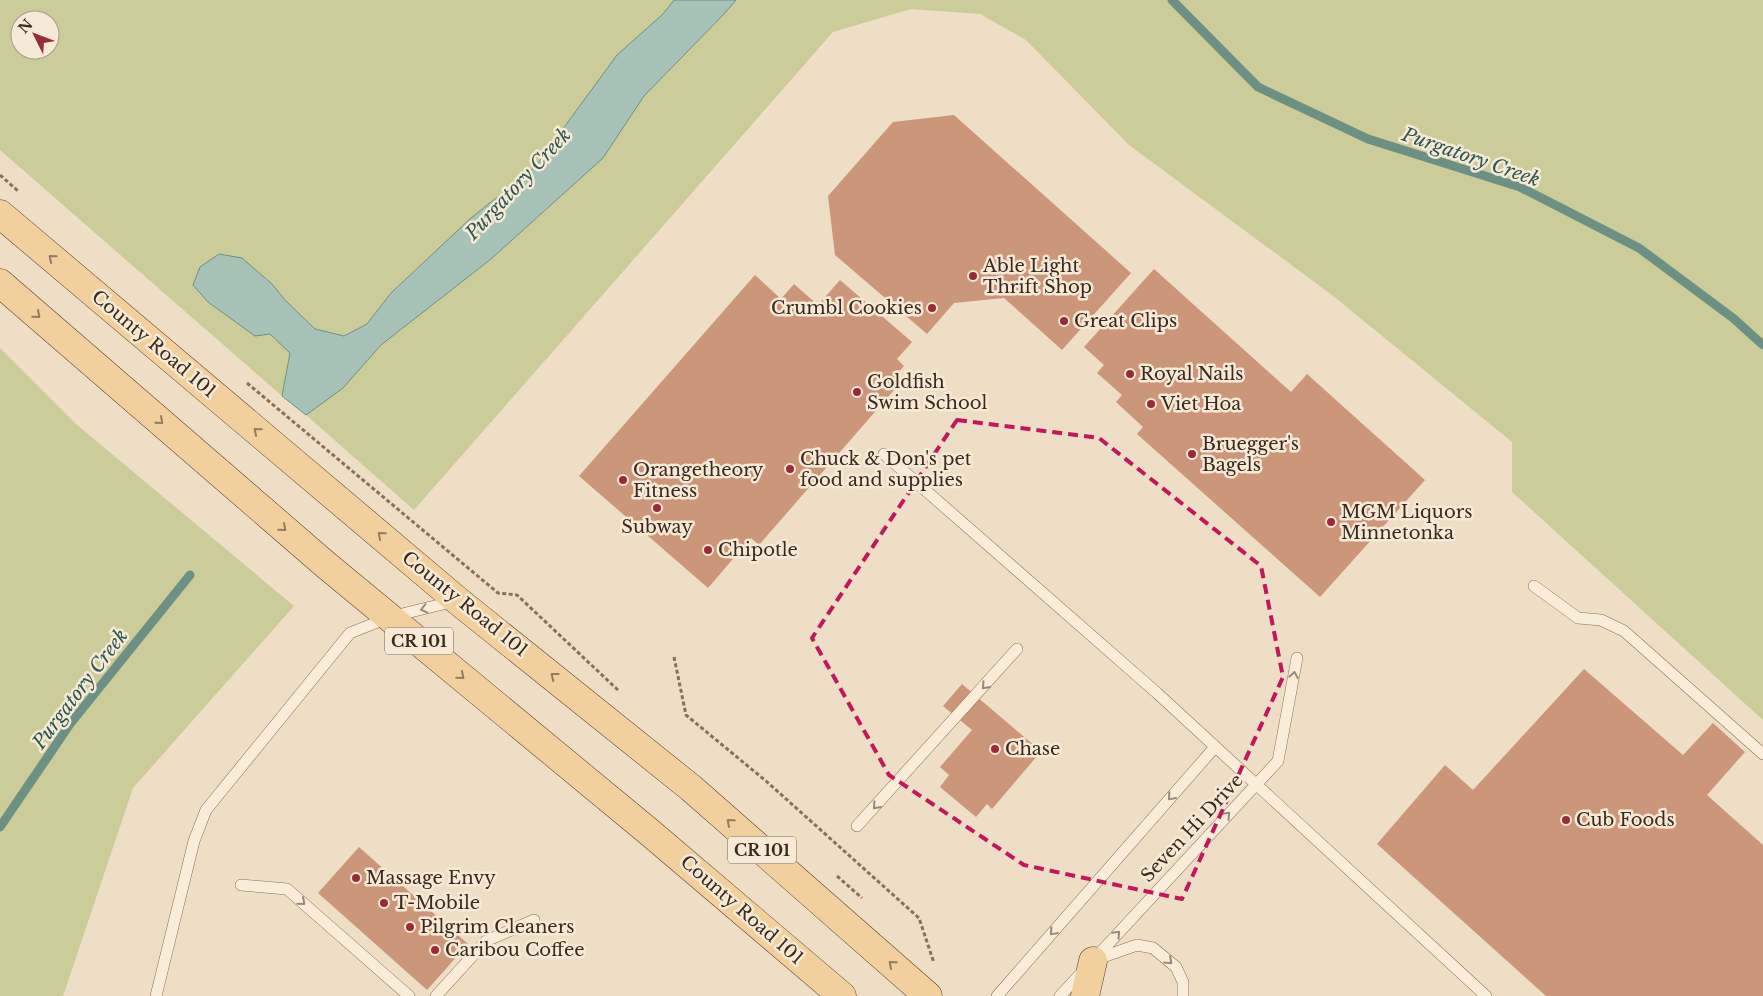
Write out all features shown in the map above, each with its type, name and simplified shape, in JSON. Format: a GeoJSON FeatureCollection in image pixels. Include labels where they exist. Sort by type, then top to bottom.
{"type":"FeatureCollection","features":[{"type":"Feature","properties":{"kind":"main road","name":"County Road 101"},"geometry":{"type":"LineString","coordinates":[[0,214],[458,600],[691,788],[928,996]]}},
{"type":"Feature","properties":{"kind":"main road","name":"County Road 101"},"geometry":{"type":"LineString","coordinates":[[0,283],[326,565],[648,831],[842,996]]}},
{"type":"Feature","properties":{"kind":"main road"},"geometry":{"type":"LineString","coordinates":[[1084,996],[1093,960]]}},
{"type":"Feature","properties":{"kind":"lane"},"geometry":{"type":"LineString","coordinates":[[884,454],[1157,693],[1486,996]]}},
{"type":"Feature","properties":{"kind":"lane"},"geometry":{"type":"LineString","coordinates":[[1534,586],[1578,618],[1601,620],[1624,631],[1763,754]]}},
{"type":"Feature","properties":{"kind":"lane"},"geometry":{"type":"LineString","coordinates":[[156,996],[194,841],[206,810],[350,633],[390,617],[458,600]]}},
{"type":"Feature","properties":{"kind":"lane"},"geometry":{"type":"LineString","coordinates":[[857,826],[1017,650]]}},
{"type":"Feature","properties":{"kind":"lane","name":"Seven Hi Drive"},"geometry":{"type":"LineString","coordinates":[[1060,996],[1278,761],[1297,658]]}},
{"type":"Feature","properties":{"kind":"lane","name":"Seven Hi Drive"},"geometry":{"type":"LineString","coordinates":[[997,996],[1215,747]]}},
{"type":"Feature","properties":{"kind":"lane"},"geometry":{"type":"LineString","coordinates":[[241,885],[287,890],[409,996]]}},
{"type":"Feature","properties":{"kind":"lane"},"geometry":{"type":"LineString","coordinates":[[436,996],[486,942],[534,920]]}},
{"type":"Feature","properties":{"kind":"lane"},"geometry":{"type":"LineString","coordinates":[[1093,960],[1137,945],[1153,948],[1176,967],[1183,982],[1183,996]]}},
{"type":"Feature","properties":{"kind":"path"},"geometry":{"type":"LineString","coordinates":[[0,175],[21,193]]}},
{"type":"Feature","properties":{"kind":"path"},"geometry":{"type":"LineString","coordinates":[[246,382],[498,593],[517,595],[625,697]]}},
{"type":"Feature","properties":{"kind":"path"},"geometry":{"type":"LineString","coordinates":[[674,657],[686,715],[766,781],[919,918],[938,970]]}},
{"type":"Feature","properties":{"kind":"path"},"geometry":{"type":"LineString","coordinates":[[834,874],[863,898]]}},
{"type":"Feature","properties":{"kind":"path"},"geometry":{"type":"LineString","coordinates":[[927,957],[934,963]]}},
{"type":"Feature","properties":{"kind":"highlighted area"},"geometry":{"type":"Polygon","coordinates":[[[957,420],[1099,438],[1261,566],[1283,677],[1182,899],[1024,865],[889,775],[812,638],[957,420]]]}},
{"type":"Feature","properties":{"kind":"green space"},"geometry":{"type":"Polygon","coordinates":[[[0,0],[674,0],[663,14],[617,55],[535,167],[471,218],[391,293],[367,324],[344,336],[315,329],[285,300],[272,284],[270,334],[290,353],[282,396],[0,150],[0,0]]]}},
{"type":"Feature","properties":{"kind":"green space"},"geometry":{"type":"Polygon","coordinates":[[[736,0],[1763,0],[1763,720],[1512,492],[1512,442],[1332,295],[1129,145],[1026,40],[980,14],[911,9],[833,32],[414,510],[306,415],[343,388],[381,345],[491,259],[603,158],[644,96],[736,0]]]}},
{"type":"Feature","properties":{"kind":"green space"},"geometry":{"type":"Polygon","coordinates":[[[0,348],[77,425],[294,606],[133,788],[63,996],[0,996],[0,348]]]}},
{"type":"Feature","properties":{"kind":"water"},"geometry":{"type":"Polygon","coordinates":[[[674,0],[736,0],[644,96],[603,158],[491,259],[381,345],[343,388],[306,415],[282,396],[290,353],[270,334],[255,336],[208,302],[193,285],[200,267],[219,254],[242,258],[272,284],[285,300],[315,329],[344,336],[367,324],[391,293],[471,218],[535,167],[617,55],[663,14],[674,0]]]}},
{"type":"Feature","properties":{"kind":"building"},"geometry":{"type":"Polygon","coordinates":[[[954,115],[1131,273],[1062,350],[1004,298],[954,303],[927,334],[835,255],[828,196],[893,122],[954,115]]]}},
{"type":"Feature","properties":{"kind":"building"},"geometry":{"type":"Polygon","coordinates":[[[1154,269],[1291,392],[1307,374],[1425,480],[1320,597],[1137,434],[1143,427],[1116,402],[1122,395],[1097,373],[1104,365],[1084,347],[1154,269]]]}},
{"type":"Feature","properties":{"kind":"building"},"geometry":{"type":"Polygon","coordinates":[[[755,275],[781,299],[794,284],[818,305],[840,280],[912,342],[897,359],[904,366],[887,385],[894,390],[759,545],[751,538],[708,588],[579,476],[755,275]]]}},
{"type":"Feature","properties":{"kind":"building","name":"Cub Foods"},"geometry":{"type":"Polygon","coordinates":[[[1584,669],[1683,755],[1713,723],[1745,752],[1707,795],[1763,845],[1763,996],[1546,996],[1377,844],[1445,765],[1473,790],[1584,669]]]}},
{"type":"Feature","properties":{"kind":"building","name":"Chase"},"geometry":{"type":"Polygon","coordinates":[[[962,684],[1036,747],[1033,751],[1038,755],[992,809],[987,804],[976,817],[940,787],[949,775],[940,767],[972,730],[943,706],[962,684]]]}},
{"type":"Feature","properties":{"kind":"building"},"geometry":{"type":"Polygon","coordinates":[[[359,847],[468,944],[427,990],[318,893],[359,847]]]}},
{"type":"Feature","properties":{"kind":"waterway","name":"Purgatory Creek"},"geometry":{"type":"LineString","coordinates":[[1172,0],[1258,87],[1368,139],[1520,187],[1639,248],[1733,318],[1763,345]]}},
{"type":"Feature","properties":{"kind":"waterway","name":"Purgatory Creek"},"geometry":{"type":"LineString","coordinates":[[0,827],[70,724],[190,575]]}},
{"type":"Feature","properties":{"kind":"place","name":"Able Light Thrift Shop"},"geometry":{"type":"Point","coordinates":[973,276]}},
{"type":"Feature","properties":{"kind":"place","name":"Crumbl Cookies"},"geometry":{"type":"Point","coordinates":[932,308]}},
{"type":"Feature","properties":{"kind":"place","name":"Great Clips"},"geometry":{"type":"Point","coordinates":[1064,321]}},
{"type":"Feature","properties":{"kind":"place","name":"Royal Nails"},"geometry":{"type":"Point","coordinates":[1130,374]}},
{"type":"Feature","properties":{"kind":"place","name":"Goldfish Swim School"},"geometry":{"type":"Point","coordinates":[857,392]}},
{"type":"Feature","properties":{"kind":"place","name":"Viet Hoa"},"geometry":{"type":"Point","coordinates":[1151,404]}},
{"type":"Feature","properties":{"kind":"place","name":"Bruegger's Bagels"},"geometry":{"type":"Point","coordinates":[1192,454]}},
{"type":"Feature","properties":{"kind":"place","name":"Chuck & Don's pet food and supplies"},"geometry":{"type":"Point","coordinates":[790,469]}},
{"type":"Feature","properties":{"kind":"place","name":"Orangetheory Fitness"},"geometry":{"type":"Point","coordinates":[623,480]}},
{"type":"Feature","properties":{"kind":"place","name":"Subway"},"geometry":{"type":"Point","coordinates":[657,508]}},
{"type":"Feature","properties":{"kind":"place","name":"MGM Liquors Minnetonka"},"geometry":{"type":"Point","coordinates":[1331,522]}},
{"type":"Feature","properties":{"kind":"place","name":"Chipotle"},"geometry":{"type":"Point","coordinates":[708,550]}},
{"type":"Feature","properties":{"kind":"place","name":"Chase"},"geometry":{"type":"Point","coordinates":[995,749]}},
{"type":"Feature","properties":{"kind":"place","name":"Cub Foods"},"geometry":{"type":"Point","coordinates":[1566,820]}},
{"type":"Feature","properties":{"kind":"place","name":"Massage Envy"},"geometry":{"type":"Point","coordinates":[356,878]}},
{"type":"Feature","properties":{"kind":"place","name":"T-Mobile"},"geometry":{"type":"Point","coordinates":[384,903]}},
{"type":"Feature","properties":{"kind":"place","name":"Pilgrim Cleaners"},"geometry":{"type":"Point","coordinates":[410,927]}},
{"type":"Feature","properties":{"kind":"place","name":"Caribou Coffee"},"geometry":{"type":"Point","coordinates":[435,950]}}]}
